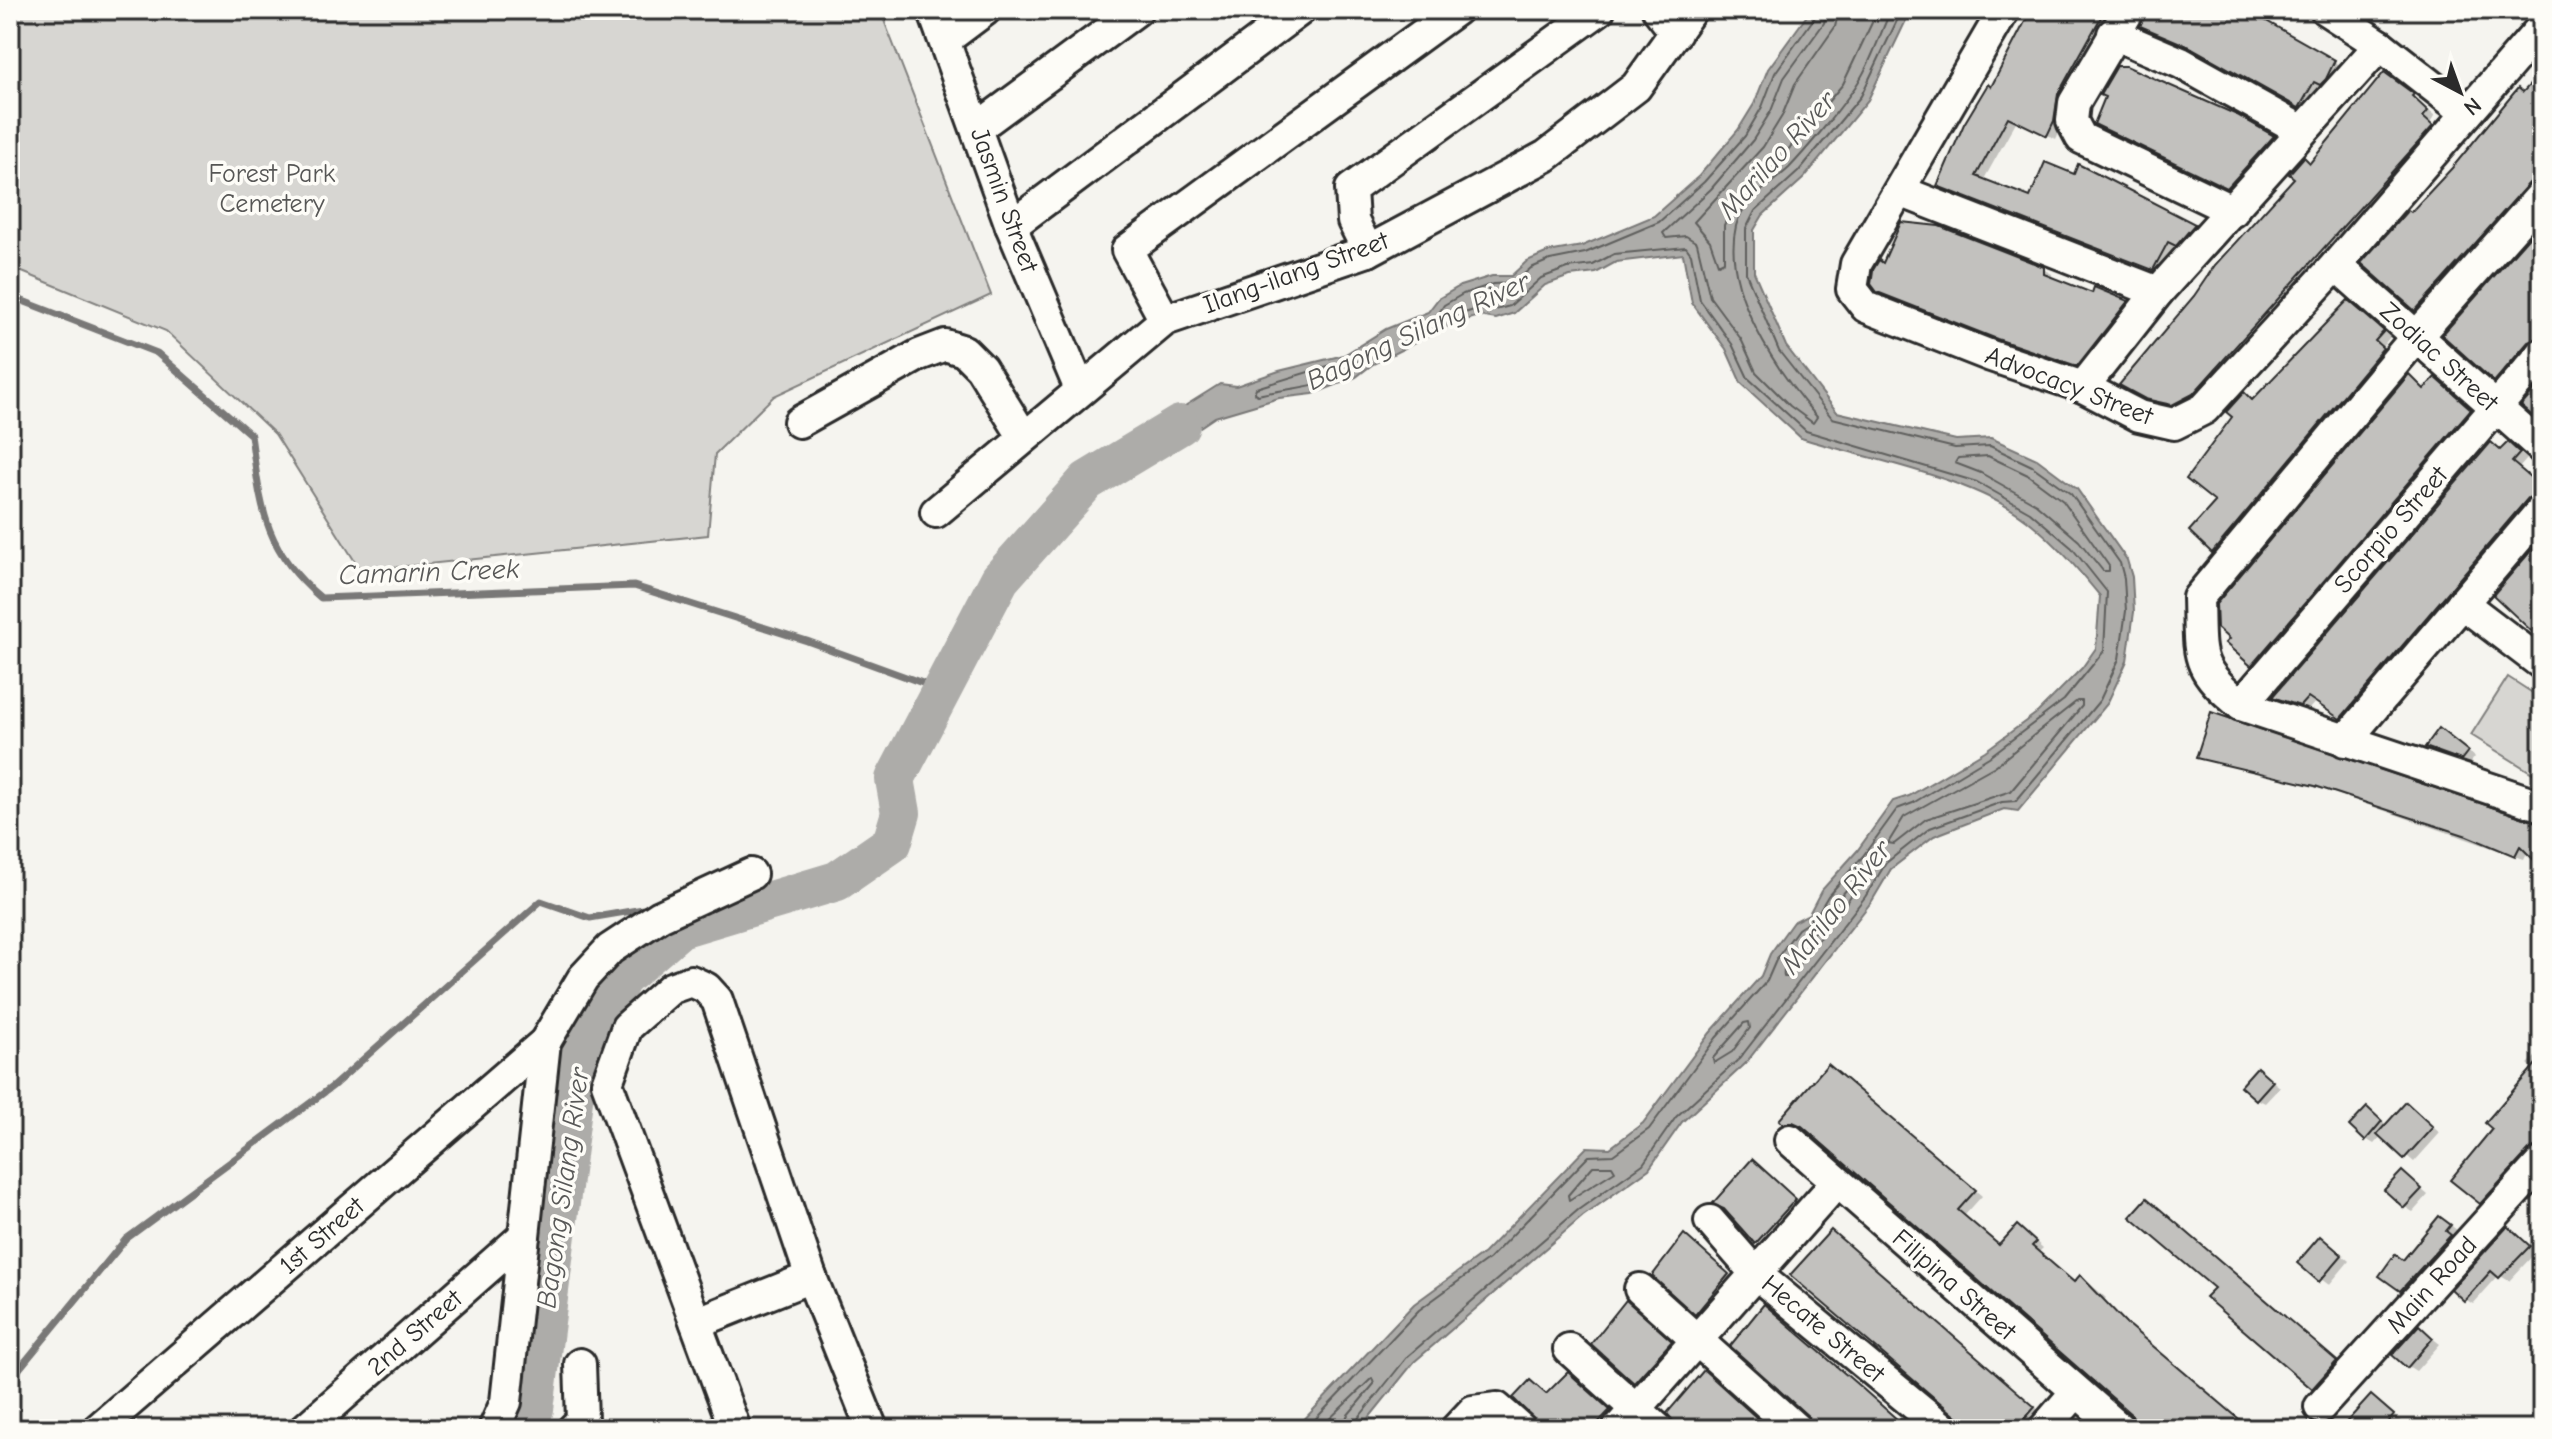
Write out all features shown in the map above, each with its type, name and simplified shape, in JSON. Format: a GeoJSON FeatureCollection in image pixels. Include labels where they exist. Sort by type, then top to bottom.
{"type":"FeatureCollection","features":[{"type":"Feature","properties":{"kind":"street","name":"Jasmin Street"},"geometry":{"type":"LineString","coordinates":[[933,10],[1011,226],[1080,389]]}},
{"type":"Feature","properties":{"kind":"street"},"geometry":{"type":"LineString","coordinates":[[945,40],[985,10]]}},
{"type":"Feature","properties":{"kind":"street"},"geometry":{"type":"LineString","coordinates":[[977,128],[1137,10]]}},
{"type":"Feature","properties":{"kind":"street"},"geometry":{"type":"LineString","coordinates":[[1011,226],[1300,10]]}},
{"type":"Feature","properties":{"kind":"street"},"geometry":{"type":"LineString","coordinates":[[1165,320],[1127,250],[1456,10]]}},
{"type":"Feature","properties":{"kind":"street"},"geometry":{"type":"LineString","coordinates":[[1368,251],[1353,221],[1351,189],[1599,10]]}},
{"type":"Feature","properties":{"kind":"street","name":"Advocacy Street"},"geometry":{"type":"LineString","coordinates":[[2004,10],[1856,264],[1852,289],[1866,307],[1991,356],[2083,387],[2151,419],[2174,424],[2204,409],[2336,265],[2542,27]]}},
{"type":"Feature","properties":{"kind":"street"},"geometry":{"type":"LineString","coordinates":[[2335,12],[2467,113]]}},
{"type":"Feature","properties":{"kind":"street","name":"Ilang-ilang Street"},"geometry":{"type":"LineString","coordinates":[[936,512],[1165,320],[1368,251],[1546,156],[1636,87],[1675,18]]}},
{"type":"Feature","properties":{"kind":"street"},"geometry":{"type":"LineString","coordinates":[[2233,211],[2081,138],[2072,121],[2074,103],[2121,22],[2181,63],[2301,130]]}},
{"type":"Feature","properties":{"kind":"street"},"geometry":{"type":"LineString","coordinates":[[2083,387],[2158,292],[2380,45]]}},
{"type":"Feature","properties":{"kind":"street"},"geometry":{"type":"LineString","coordinates":[[1900,191],[2158,292]]}},
{"type":"Feature","properties":{"kind":"street"},"geometry":{"type":"LineString","coordinates":[[2542,195],[2416,337],[2198,598],[2203,666],[2218,687],[2241,705],[2542,806]]}},
{"type":"Feature","properties":{"kind":"street","name":"Zodiac Street"},"geometry":{"type":"LineString","coordinates":[[2336,265],[2542,448]]}},
{"type":"Feature","properties":{"kind":"street"},"geometry":{"type":"LineString","coordinates":[[799,422],[919,355],[945,345],[964,351],[981,368],[1023,436]]}},
{"type":"Feature","properties":{"kind":"street","name":"Scorpio Street"},"geometry":{"type":"LineString","coordinates":[[2241,705],[2542,354]]}},
{"type":"Feature","properties":{"kind":"street"},"geometry":{"type":"LineString","coordinates":[[2345,741],[2542,510]]}},
{"type":"Feature","properties":{"kind":"street"},"geometry":{"type":"LineString","coordinates":[[2462,603],[2542,663]]}},
{"type":"Feature","properties":{"kind":"street"},"geometry":{"type":"LineString","coordinates":[[494,1429],[506,1402],[545,1042],[583,978],[610,949],[660,916],[751,874]]}},
{"type":"Feature","properties":{"kind":"street"},"geometry":{"type":"LineString","coordinates":[[735,1429],[607,1083],[627,1027],[671,988],[691,981],[706,988],[717,1000],[811,1277],[872,1429]]}},
{"type":"Feature","properties":{"kind":"street","name":"1st Street"},"geometry":{"type":"LineString","coordinates":[[98,1429],[545,1042]]}},
{"type":"Feature","properties":{"kind":"street","name":"Filipina Street"},"geometry":{"type":"LineString","coordinates":[[1790,1140],[2120,1429]]}},
{"type":"Feature","properties":{"kind":"street","name":"Main Road"},"geometry":{"type":"LineString","coordinates":[[2320,1407],[2542,1162]]}},
{"type":"Feature","properties":{"kind":"street"},"geometry":{"type":"LineString","coordinates":[[1569,1349],[1638,1423],[1699,1339],[1837,1182]]}},
{"type":"Feature","properties":{"kind":"street","name":"Hecate Street"},"geometry":{"type":"LineString","coordinates":[[1710,1221],[1756,1274],[1944,1429]]}},
{"type":"Feature","properties":{"kind":"street","name":"2nd Street"},"geometry":{"type":"LineString","coordinates":[[305,1429],[524,1236]]}},
{"type":"Feature","properties":{"kind":"street"},"geometry":{"type":"LineString","coordinates":[[696,1323],[811,1277]]}},
{"type":"Feature","properties":{"kind":"street"},"geometry":{"type":"LineString","coordinates":[[1640,1289],[1796,1429]]}},
{"type":"Feature","properties":{"kind":"street"},"geometry":{"type":"LineString","coordinates":[[580,1364],[580,1426]]}},
{"type":"Feature","properties":{"kind":"street"},"geometry":{"type":"LineString","coordinates":[[2044,1429],[2076,1392]]}},
{"type":"Feature","properties":{"kind":"street"},"geometry":{"type":"LineString","coordinates":[[1456,1429],[1473,1411],[1497,1408],[1521,1429]]}},
{"type":"Feature","properties":{"kind":"green space","name":"Forest Park Cemetery"},"geometry":{"type":"Polygon","coordinates":[[[10,10],[880,10],[991,295],[774,396],[715,454],[708,535],[361,571],[275,434],[166,331],[10,267],[10,10]]]}},
{"type":"Feature","properties":{"kind":"green space"},"geometry":{"type":"Polygon","coordinates":[[[2508,677],[2542,699],[2542,779],[2471,735],[2508,677]]]}},
{"type":"Feature","properties":{"kind":"water","name":"Marilao River"},"geometry":{"type":"Polygon","coordinates":[[[1811,10],[1911,10],[1868,100],[1804,178],[1763,215],[1754,230],[1754,272],[1786,346],[1837,412],[1956,440],[1991,438],[2037,459],[2077,489],[2127,560],[2132,577],[2134,612],[2127,661],[2107,704],[2018,811],[2004,809],[1934,836],[1891,869],[1872,901],[1745,1064],[1682,1122],[1649,1169],[1583,1216],[1414,1362],[1360,1429],[1295,1429],[1414,1304],[1484,1253],[1587,1147],[1610,1148],[1643,1123],[1710,1033],[1761,976],[1770,954],[1793,922],[1809,914],[1821,891],[1857,851],[1893,801],[1909,796],[1985,751],[2038,712],[2082,668],[2096,648],[2100,596],[2047,538],[2004,505],[1978,492],[1919,471],[1801,438],[1741,383],[1726,349],[1692,303],[1683,254],[1616,262],[1596,273],[1570,276],[1545,285],[1514,313],[1496,319],[1479,316],[1450,325],[1373,364],[1356,377],[1313,394],[1279,398],[1215,417],[1166,450],[1141,462],[1129,441],[1220,384],[1236,386],[1279,371],[1344,355],[1386,329],[1428,312],[1438,299],[1460,286],[1492,276],[1511,276],[1527,261],[1548,252],[1582,246],[1654,216],[1699,176],[1738,130],[1754,104],[1768,69],[1811,10]]]}},
{"type":"Feature","properties":{"kind":"building"},"geometry":{"type":"Polygon","coordinates":[[[2031,10],[2105,10],[2058,94],[2054,121],[2047,136],[2008,117],[1976,176],[2030,197],[2045,162],[2074,174],[2078,164],[2195,224],[2176,246],[2168,242],[2153,270],[1937,186],[1964,124],[1988,84],[1991,87],[2031,10]]]}},
{"type":"Feature","properties":{"kind":"building"},"geometry":{"type":"Polygon","coordinates":[[[2147,10],[2247,10],[2335,60],[2326,79],[2320,85],[2314,82],[2299,108],[2190,47],[2140,26],[2147,10]]]}},
{"type":"Feature","properties":{"kind":"building"},"geometry":{"type":"Polygon","coordinates":[[[2117,66],[2126,66],[2237,115],[2274,136],[2227,188],[2094,124],[2105,97],[2100,95],[2117,66]]]}},
{"type":"Feature","properties":{"kind":"building"},"geometry":{"type":"Polygon","coordinates":[[[2384,72],[2414,94],[2412,96],[2428,111],[2423,117],[2433,126],[2193,394],[2172,405],[2145,399],[2119,385],[2194,296],[2215,265],[2294,178],[2289,174],[2304,157],[2310,163],[2384,72]]]}},
{"type":"Feature","properties":{"kind":"building"},"geometry":{"type":"Polygon","coordinates":[[[2542,72],[2542,177],[2529,183],[2415,311],[2361,263],[2408,210],[2411,212],[2452,168],[2518,88],[2523,92],[2542,72]]]}},
{"type":"Feature","properties":{"kind":"building"},"geometry":{"type":"Polygon","coordinates":[[[1901,222],[1939,226],[2044,267],[2044,274],[2092,293],[2094,287],[2128,301],[2077,366],[1997,339],[1877,292],[1871,284],[1873,270],[1879,260],[1883,263],[1901,222]]]}},
{"type":"Feature","properties":{"kind":"building"},"geometry":{"type":"Polygon","coordinates":[[[2542,222],[2542,336],[2528,342],[2494,382],[2442,335],[2542,222]]]}},
{"type":"Feature","properties":{"kind":"building"},"geometry":{"type":"Polygon","coordinates":[[[2348,300],[2384,331],[2375,341],[2383,348],[2212,553],[2189,531],[2215,502],[2186,479],[2232,417],[2226,412],[2244,392],[2252,400],[2348,300]]]}},
{"type":"Feature","properties":{"kind":"building"},"geometry":{"type":"Polygon","coordinates":[[[2409,374],[2424,389],[2435,377],[2471,409],[2251,666],[2225,643],[2229,639],[2217,628],[2216,604],[2409,374]]]}},
{"type":"Feature","properties":{"kind":"building"},"geometry":{"type":"Polygon","coordinates":[[[2542,382],[2542,424],[2521,406],[2542,382]]]}},
{"type":"Feature","properties":{"kind":"building"},"geometry":{"type":"Polygon","coordinates":[[[2491,442],[2500,450],[2508,442],[2520,453],[2512,462],[2542,487],[2542,492],[2528,498],[2340,719],[2308,697],[2300,706],[2272,697],[2491,442]]]}},
{"type":"Feature","properties":{"kind":"building"},"geometry":{"type":"Polygon","coordinates":[[[2542,538],[2542,641],[2493,595],[2542,538]]]}},
{"type":"Feature","properties":{"kind":"building"},"geometry":{"type":"Polygon","coordinates":[[[2211,712],[2542,824],[2542,868],[2520,846],[2515,856],[2467,836],[2315,786],[2196,758],[2211,712]]]}},
{"type":"Feature","properties":{"kind":"building"},"geometry":{"type":"Polygon","coordinates":[[[2439,728],[2468,751],[2461,760],[2425,747],[2439,728]]]}},
{"type":"Feature","properties":{"kind":"building"},"geometry":{"type":"Polygon","coordinates":[[[2542,1057],[2542,1144],[2529,1150],[2480,1204],[2450,1180],[2492,1129],[2485,1123],[2542,1057]]]}},
{"type":"Feature","properties":{"kind":"building"},"geometry":{"type":"Polygon","coordinates":[[[1828,1064],[1976,1190],[1958,1210],[1999,1245],[2017,1225],[2036,1242],[2032,1246],[2074,1282],[2080,1275],[2127,1324],[2251,1429],[2138,1429],[2132,1415],[1802,1126],[1793,1122],[1783,1124],[1779,1120],[1828,1064]]]}},
{"type":"Feature","properties":{"kind":"building"},"geometry":{"type":"Polygon","coordinates":[[[2257,1067],[2273,1081],[2256,1100],[2240,1086],[2257,1067]]]}},
{"type":"Feature","properties":{"kind":"building"},"geometry":{"type":"Polygon","coordinates":[[[2406,1102],[2433,1127],[2404,1159],[2377,1134],[2406,1102]]]}},
{"type":"Feature","properties":{"kind":"building"},"geometry":{"type":"Polygon","coordinates":[[[2367,1107],[2382,1121],[2365,1141],[2349,1126],[2367,1107]]]}},
{"type":"Feature","properties":{"kind":"building"},"geometry":{"type":"Polygon","coordinates":[[[1752,1159],[1796,1199],[1755,1244],[1724,1209],[1712,1204],[1752,1159]]]}},
{"type":"Feature","properties":{"kind":"building"},"geometry":{"type":"Polygon","coordinates":[[[2402,1171],[2422,1189],[2404,1208],[2384,1190],[2402,1171]]]}},
{"type":"Feature","properties":{"kind":"building"},"geometry":{"type":"Polygon","coordinates":[[[2147,1198],[2337,1361],[2312,1389],[2205,1297],[2214,1288],[2130,1217],[2147,1198]]]}},
{"type":"Feature","properties":{"kind":"building"},"geometry":{"type":"Polygon","coordinates":[[[2439,1216],[2451,1225],[2446,1231],[2451,1235],[2400,1291],[2379,1276],[2395,1254],[2403,1260],[2439,1216]]]}},
{"type":"Feature","properties":{"kind":"building"},"geometry":{"type":"Polygon","coordinates":[[[2508,1226],[2530,1246],[2499,1278],[2491,1271],[2464,1301],[2451,1289],[2508,1226]]]}},
{"type":"Feature","properties":{"kind":"building"},"geometry":{"type":"Polygon","coordinates":[[[1831,1230],[2035,1407],[2016,1429],[1971,1429],[1790,1275],[1831,1230]]]}},
{"type":"Feature","properties":{"kind":"building"},"geometry":{"type":"Polygon","coordinates":[[[1684,1234],[1729,1274],[1695,1315],[1652,1276],[1684,1234]]]}},
{"type":"Feature","properties":{"kind":"building"},"geometry":{"type":"Polygon","coordinates":[[[2320,1236],[2342,1255],[2319,1282],[2297,1263],[2320,1236]]]}},
{"type":"Feature","properties":{"kind":"building"},"geometry":{"type":"Polygon","coordinates":[[[1626,1300],[1672,1341],[1634,1383],[1591,1344],[1626,1300]]]}},
{"type":"Feature","properties":{"kind":"building"},"geometry":{"type":"Polygon","coordinates":[[[1764,1304],[1908,1429],[1814,1429],[1808,1416],[1730,1346],[1764,1304]]]}},
{"type":"Feature","properties":{"kind":"building"},"geometry":{"type":"Polygon","coordinates":[[[2419,1325],[2433,1338],[2407,1368],[2392,1355],[2419,1325]]]}},
{"type":"Feature","properties":{"kind":"building"},"geometry":{"type":"Polygon","coordinates":[[[1704,1370],[1769,1429],[1676,1429],[1667,1413],[1704,1370]]]}},
{"type":"Feature","properties":{"kind":"building"},"geometry":{"type":"Polygon","coordinates":[[[1568,1372],[1610,1410],[1592,1429],[1544,1429],[1513,1398],[1530,1380],[1546,1394],[1568,1372]]]}},
{"type":"Feature","properties":{"kind":"building"},"geometry":{"type":"Polygon","coordinates":[[[2371,1395],[2394,1415],[2383,1429],[2340,1429],[2371,1395]]]}},
{"type":"Feature","properties":{"kind":"waterway","name":"Camarin Creek"},"geometry":{"type":"LineString","coordinates":[[10,296],[157,353],[251,435],[262,505],[276,544],[287,562],[321,598],[634,586],[807,641],[939,689]]}},
{"type":"Feature","properties":{"kind":"waterway","name":"Bagong Silang River"},"geometry":{"type":"LineString","coordinates":[[525,1429],[534,1409],[578,1060],[622,978],[680,928],[837,881],[892,843],[901,813],[895,779],[1000,579],[1087,481],[1180,425]]}},
{"type":"Feature","properties":{"kind":"waterway"},"geometry":{"type":"LineString","coordinates":[[10,1380],[126,1239],[333,1086],[541,901],[590,918],[649,908]]}},
{"type":"Feature","properties":{"kind":"waterway"},"geometry":{"type":"LineString","coordinates":[[697,911],[719,918]]}}]}
